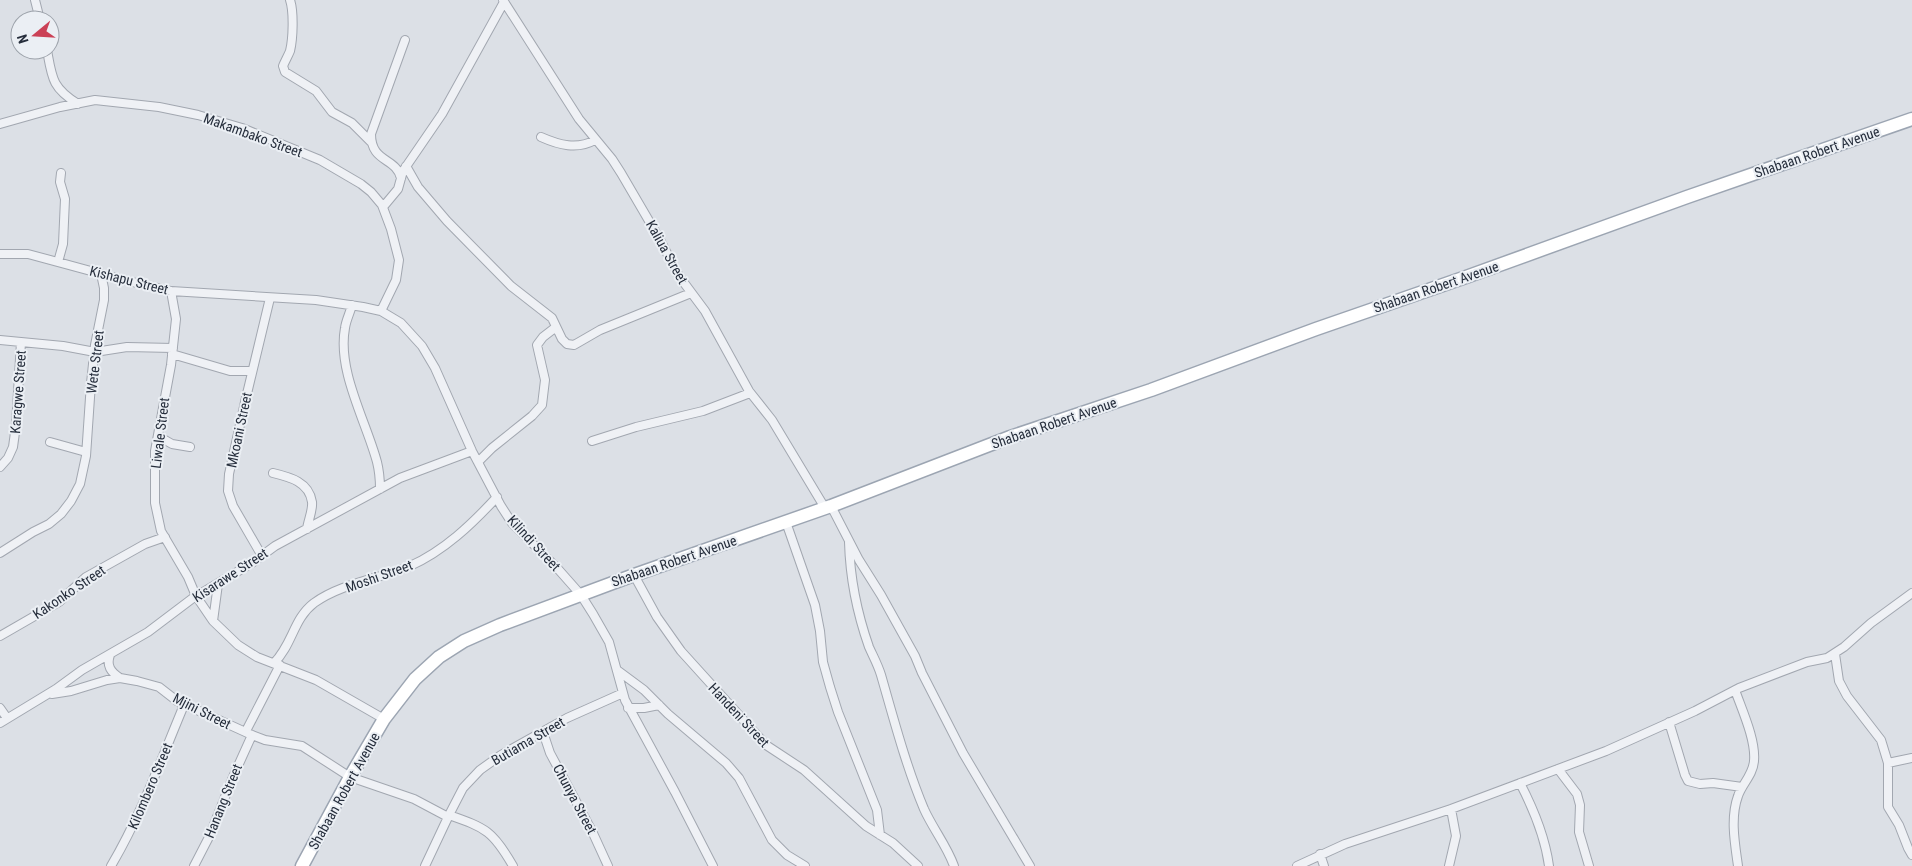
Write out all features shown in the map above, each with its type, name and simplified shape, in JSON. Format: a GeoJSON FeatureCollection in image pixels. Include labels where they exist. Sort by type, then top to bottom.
{"type":"FeatureCollection","features":[{"type":"Feature","properties":{"kind":"main road","name":"Shabaan Robert Avenue"},"geometry":{"type":"LineString","coordinates":[[302,866],[350,777],[384,720],[415,679],[464,641],[500,625],[580,595],[828,507],[1010,438],[1151,390],[1687,197],[1912,119]]}},
{"type":"Feature","properties":{"kind":"street"},"geometry":{"type":"LineString","coordinates":[[290,0],[292,32],[290,53],[283,66],[285,72],[316,91],[332,112],[352,124],[371,142],[378,156],[399,171],[401,180]]}},
{"type":"Feature","properties":{"kind":"street"},"geometry":{"type":"LineString","coordinates":[[382,207],[394,196],[403,171],[442,114],[504,1]]}},
{"type":"Feature","properties":{"kind":"street","name":"Kaliua Street"},"geometry":{"type":"LineString","coordinates":[[504,1],[579,119],[621,173],[679,276],[705,311],[750,393],[772,420],[849,540],[915,656],[922,674],[963,753],[1030,866]]}},
{"type":"Feature","properties":{"kind":"street"},"geometry":{"type":"LineString","coordinates":[[371,142],[372,128],[405,40]]}},
{"type":"Feature","properties":{"kind":"street"},"geometry":{"type":"LineString","coordinates":[[48,60],[55,84],[78,104]]}},
{"type":"Feature","properties":{"kind":"street","name":"Makambako Street"},"geometry":{"type":"LineString","coordinates":[[0,124],[95,100],[159,107],[198,115],[242,128],[320,160],[360,184],[376,197],[391,229],[399,260],[396,280],[381,312]]}},
{"type":"Feature","properties":{"kind":"street"},"geometry":{"type":"LineString","coordinates":[[541,137],[573,146],[583,145],[596,140]]}},
{"type":"Feature","properties":{"kind":"street"},"geometry":{"type":"LineString","coordinates":[[406,166],[418,187],[453,228],[511,286],[552,318],[564,342],[569,345],[600,330],[691,293]]}},
{"type":"Feature","properties":{"kind":"street"},"geometry":{"type":"LineString","coordinates":[[58,262],[63,244],[65,199],[60,182],[61,173]]}},
{"type":"Feature","properties":{"kind":"street","name":"Kishapu Street"},"geometry":{"type":"LineString","coordinates":[[0,254],[28,254],[172,291],[261,298]]}},
{"type":"Feature","properties":{"kind":"street","name":"Wete Street"},"geometry":{"type":"LineString","coordinates":[[0,553],[49,524],[61,514],[80,484],[86,452],[95,352],[104,294],[100,274]]}},
{"type":"Feature","properties":{"kind":"street","name":"Liwale Street"},"geometry":{"type":"LineString","coordinates":[[172,291],[176,319],[155,451],[155,503],[158,520],[165,537],[188,577],[196,596],[213,620]]}},
{"type":"Feature","properties":{"kind":"street","name":"Kilindi Street"},"geometry":{"type":"LineString","coordinates":[[261,298],[316,300],[381,312],[402,323],[422,346],[445,387],[478,462],[512,523],[558,569],[580,595],[609,642],[628,708],[713,866]]}},
{"type":"Feature","properties":{"kind":"street","name":"Mkoani Street"},"geometry":{"type":"LineString","coordinates":[[262,556],[233,506],[228,491],[229,474],[270,298]]}},
{"type":"Feature","properties":{"kind":"street"},"geometry":{"type":"LineString","coordinates":[[352,306],[345,327],[346,362],[364,426],[377,460],[380,488]]}},
{"type":"Feature","properties":{"kind":"street"},"geometry":{"type":"LineString","coordinates":[[478,462],[492,448],[532,416],[542,405],[545,380],[537,345],[539,341],[556,327]]}},
{"type":"Feature","properties":{"kind":"street"},"geometry":{"type":"LineString","coordinates":[[0,340],[63,346],[95,352],[127,348],[172,351],[230,371],[252,371]]}},
{"type":"Feature","properties":{"kind":"street","name":"Karagwe Street"},"geometry":{"type":"LineString","coordinates":[[0,467],[8,458],[13,447],[21,342]]}},
{"type":"Feature","properties":{"kind":"street"},"geometry":{"type":"LineString","coordinates":[[592,441],[636,427],[689,416],[750,393]]}},
{"type":"Feature","properties":{"kind":"street"},"geometry":{"type":"LineString","coordinates":[[158,436],[172,444],[190,448]]}},
{"type":"Feature","properties":{"kind":"street"},"geometry":{"type":"LineString","coordinates":[[50,442],[86,452]]}},
{"type":"Feature","properties":{"kind":"street","name":"Kisarawe Street"},"geometry":{"type":"LineString","coordinates":[[3,721],[82,670],[148,632],[196,596],[218,584],[275,546],[400,478],[472,450]]}},
{"type":"Feature","properties":{"kind":"street"},"geometry":{"type":"LineString","coordinates":[[273,473],[296,480],[306,490],[312,502],[307,529]]}},
{"type":"Feature","properties":{"kind":"street","name":"Moshi Street"},"geometry":{"type":"LineString","coordinates":[[249,733],[277,664],[304,612],[316,602],[350,586],[418,561],[467,528],[497,497]]}},
{"type":"Feature","properties":{"kind":"street"},"geometry":{"type":"LineString","coordinates":[[786,522],[814,605],[820,632],[823,662],[830,687],[877,810],[880,835]]}},
{"type":"Feature","properties":{"kind":"street","name":"Kakonko Street"},"geometry":{"type":"LineString","coordinates":[[0,636],[59,602],[86,577],[145,544],[165,537]]}},
{"type":"Feature","properties":{"kind":"street"},"geometry":{"type":"LineString","coordinates":[[849,540],[856,604],[880,673],[906,763],[924,809],[949,852],[954,866]]}},
{"type":"Feature","properties":{"kind":"street","name":"Handeni Street"},"geometry":{"type":"LineString","coordinates":[[634,575],[674,642],[766,746],[804,770],[866,826],[894,843],[918,866]]}},
{"type":"Feature","properties":{"kind":"street"},"geometry":{"type":"LineString","coordinates":[[218,584],[213,620],[238,645],[257,657],[323,683],[384,720]]}},
{"type":"Feature","properties":{"kind":"street"},"geometry":{"type":"LineString","coordinates":[[1297,866],[1344,844],[1450,809],[1606,751],[1695,712],[1735,690],[1807,662],[1827,658],[1835,654],[1871,623],[1912,593]]}},
{"type":"Feature","properties":{"kind":"street"},"geometry":{"type":"LineString","coordinates":[[1835,654],[1839,681],[1847,696],[1881,740],[1888,763],[1888,807],[1899,825],[1912,855]]}},
{"type":"Feature","properties":{"kind":"street"},"geometry":{"type":"LineString","coordinates":[[110,655],[109,666],[111,671],[120,678]]}},
{"type":"Feature","properties":{"kind":"street"},"geometry":{"type":"LineString","coordinates":[[617,670],[644,690],[726,763],[739,778],[772,840],[787,855],[801,865]]}},
{"type":"Feature","properties":{"kind":"street","name":"Mjini Street"},"geometry":{"type":"LineString","coordinates":[[47,694],[71,691],[120,678],[159,688],[184,705],[265,740],[302,746],[350,777],[414,799],[448,816],[480,826],[502,846],[513,866]]}},
{"type":"Feature","properties":{"kind":"street"},"geometry":{"type":"LineString","coordinates":[[1735,690],[1751,740],[1754,760],[1752,769],[1737,798],[1735,816],[1738,866]]}},
{"type":"Feature","properties":{"kind":"street","name":"Butiama Street"},"geometry":{"type":"LineString","coordinates":[[425,866],[448,816],[464,788],[480,770],[501,755],[582,710],[623,693]]}},
{"type":"Feature","properties":{"kind":"street","name":"Kilombero Street"},"geometry":{"type":"LineString","coordinates":[[111,866],[129,836],[147,798],[184,705]]}},
{"type":"Feature","properties":{"kind":"street"},"geometry":{"type":"LineString","coordinates":[[628,708],[644,708],[659,705]]}},
{"type":"Feature","properties":{"kind":"street"},"geometry":{"type":"LineString","coordinates":[[0,708],[3,721]]}},
{"type":"Feature","properties":{"kind":"street"},"geometry":{"type":"LineString","coordinates":[[1669,722],[1688,781],[1742,787]]}},
{"type":"Feature","properties":{"kind":"street","name":"Chunya Street"},"geometry":{"type":"LineString","coordinates":[[543,732],[550,753],[592,831],[608,866]]}},
{"type":"Feature","properties":{"kind":"street","name":"Hanang Street"},"geometry":{"type":"LineString","coordinates":[[197,864],[249,733]]}},
{"type":"Feature","properties":{"kind":"street"},"geometry":{"type":"LineString","coordinates":[[1888,763],[1912,758]]}},
{"type":"Feature","properties":{"kind":"street"},"geometry":{"type":"LineString","coordinates":[[1558,769],[1576,794],[1580,805],[1579,832],[1589,866]]}},
{"type":"Feature","properties":{"kind":"street"},"geometry":{"type":"LineString","coordinates":[[1520,783],[1536,816],[1547,850],[1549,866]]}},
{"type":"Feature","properties":{"kind":"street"},"geometry":{"type":"LineString","coordinates":[[1449,866],[1456,836],[1450,809]]}},
{"type":"Feature","properties":{"kind":"street"},"geometry":{"type":"LineString","coordinates":[[1320,854],[1324,866]]}}]}
